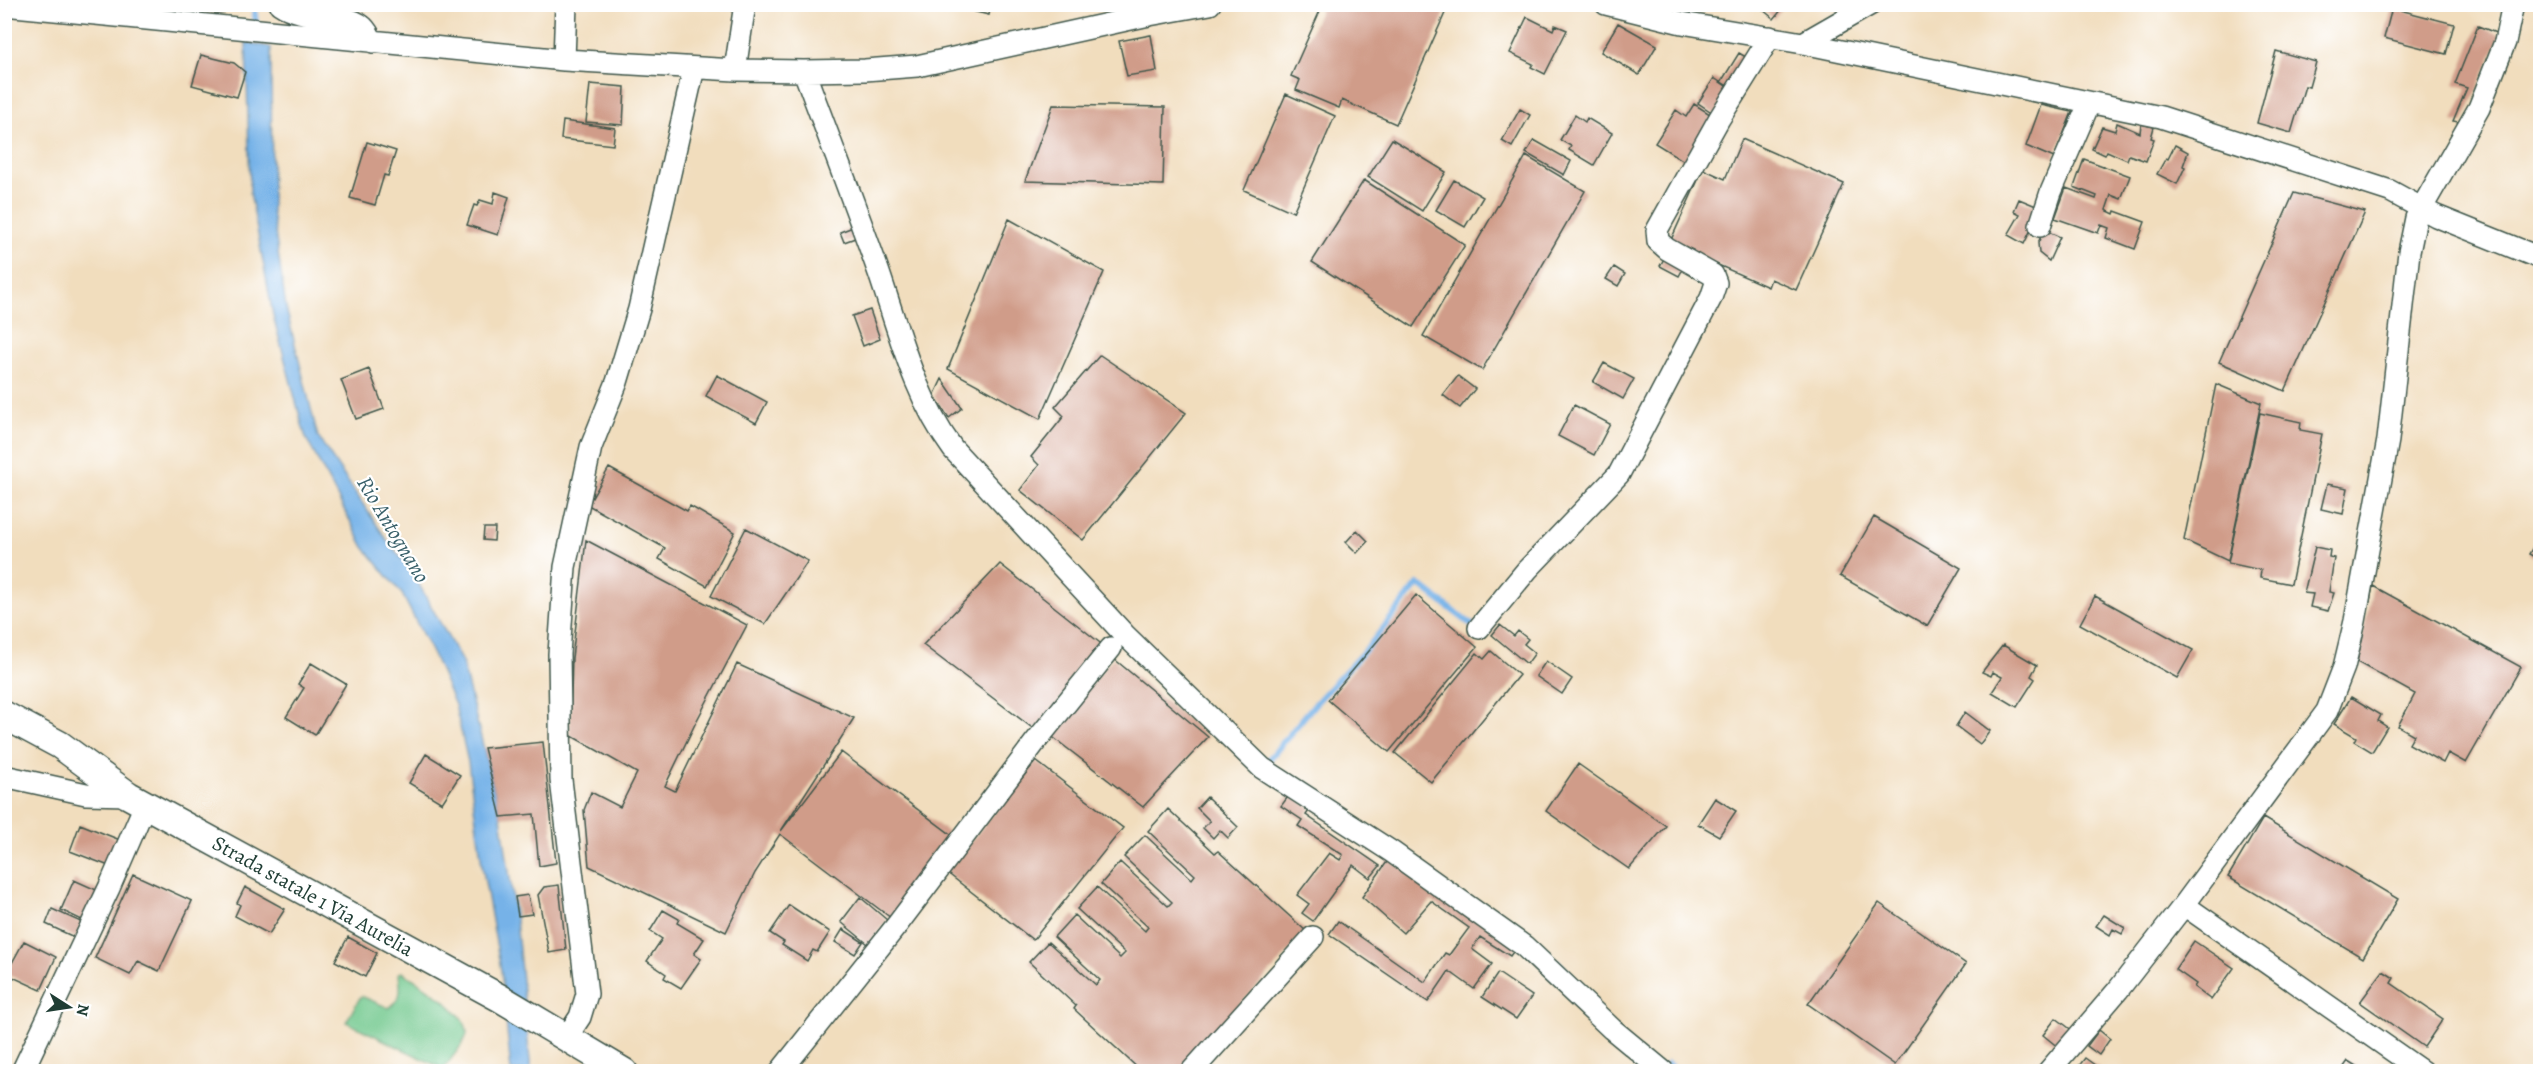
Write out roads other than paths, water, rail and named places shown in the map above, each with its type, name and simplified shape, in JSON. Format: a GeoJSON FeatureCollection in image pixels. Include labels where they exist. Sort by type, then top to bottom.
{"type":"FeatureCollection","features":[{"type":"Feature","properties":{"kind":"main road","name":"Strada statale 1 Via Aurelia"},"geometry":{"type":"LineString","coordinates":[[4,715],[60,745],[136,800],[500,998],[624,1071]]}},
{"type":"Feature","properties":{"kind":"street"},"geometry":{"type":"LineString","coordinates":[[280,4],[304,14],[339,18],[363,26],[373,42]]}},
{"type":"Feature","properties":{"kind":"street"},"geometry":{"type":"LineString","coordinates":[[564,60],[566,4]]}},
{"type":"Feature","properties":{"kind":"street"},"geometry":{"type":"LineString","coordinates":[[735,70],[746,4]]}},
{"type":"Feature","properties":{"kind":"street"},"geometry":{"type":"LineString","coordinates":[[4,5],[564,60],[735,70],[804,71],[917,66],[1149,15],[1210,4]]}},
{"type":"Feature","properties":{"kind":"street"},"geometry":{"type":"LineString","coordinates":[[1606,4],[1682,22],[1803,43],[2172,121],[2390,192],[2436,216],[2541,258]]}},
{"type":"Feature","properties":{"kind":"street"},"geometry":{"type":"LineString","coordinates":[[1803,43],[1871,4]]}},
{"type":"Feature","properties":{"kind":"street"},"geometry":{"type":"LineString","coordinates":[[2048,1071],[2118,990],[2184,905],[2327,711],[2344,667],[2355,621],[2388,440],[2409,252],[2416,218],[2480,108],[2505,42],[2514,4]]}},
{"type":"Feature","properties":{"kind":"street"},"geometry":{"type":"LineString","coordinates":[[1479,628],[1527,570],[1619,474],[1711,298],[1716,283],[1713,275],[1667,249],[1658,241],[1657,230],[1770,37]]}},
{"type":"Feature","properties":{"kind":"street"},"geometry":{"type":"LineString","coordinates":[[561,1035],[580,1017],[587,994],[561,780],[559,654],[565,567],[591,447],[617,382],[639,309],[694,68]]}},
{"type":"Feature","properties":{"kind":"street"},"geometry":{"type":"LineString","coordinates":[[804,71],[920,391],[936,427],[953,449],[1124,634],[1262,768],[1392,852],[1524,945],[1612,1029],[1664,1071]]}},
{"type":"Feature","properties":{"kind":"street"},"geometry":{"type":"LineString","coordinates":[[2040,226],[2051,192],[2089,104]]}},
{"type":"Feature","properties":{"kind":"street"},"geometry":{"type":"LineString","coordinates":[[780,1071],[1111,648]]}},
{"type":"Feature","properties":{"kind":"street"},"geometry":{"type":"LineString","coordinates":[[4,776],[86,794],[136,800],[110,888],[22,1071]]}},
{"type":"Feature","properties":{"kind":"street"},"geometry":{"type":"LineString","coordinates":[[2184,905],[2423,1071]]}},
{"type":"Feature","properties":{"kind":"street"},"geometry":{"type":"LineString","coordinates":[[1191,1071],[1313,937]]}},
{"type":"Feature","properties":{"kind":"water"},"geometry":{"type":"Polygon","coordinates":[[[246,42],[271,47],[272,211],[286,308],[318,437],[387,540],[412,572],[462,662],[501,817],[516,920],[531,1071],[511,1071],[501,970],[482,865],[468,762],[455,705],[402,594],[364,547],[306,438],[303,428],[273,315],[250,192],[246,42]]]}},
{"type":"Feature","properties":{"kind":"waterway","name":"Rio Antognano"},"geometry":{"type":"LineString","coordinates":[[254,4],[256,25]]}},
{"type":"Feature","properties":{"kind":"waterway"},"geometry":{"type":"LineString","coordinates":[[1267,762],[1314,705],[1369,646],[1418,584],[1472,625]]}},
{"type":"Feature","properties":{"kind":"waterway"},"geometry":{"type":"LineString","coordinates":[[1558,963],[1572,978]]}},
{"type":"Feature","properties":{"kind":"waterway"},"geometry":{"type":"LineString","coordinates":[[1668,1064],[1678,1072]]}}]}
